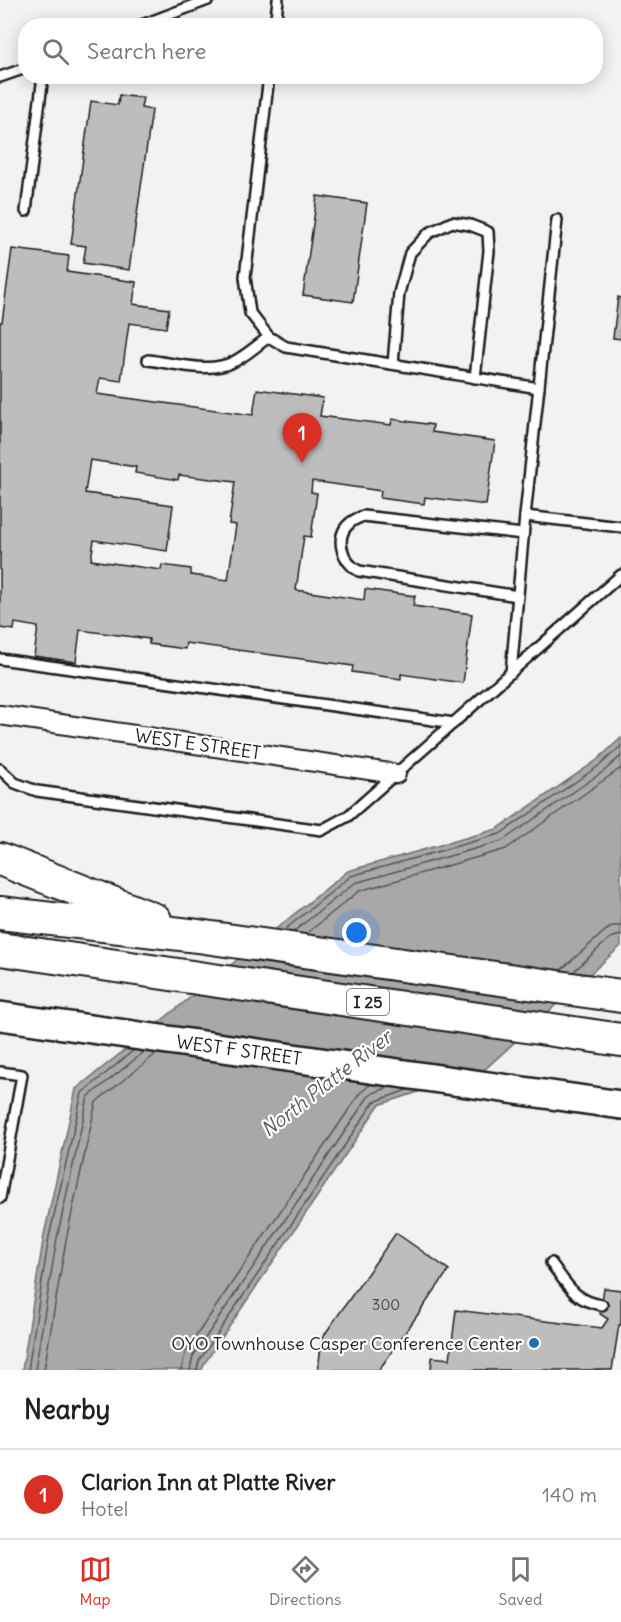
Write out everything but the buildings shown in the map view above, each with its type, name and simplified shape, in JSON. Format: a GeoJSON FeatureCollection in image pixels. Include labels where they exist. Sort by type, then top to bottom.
{"type":"FeatureCollection","features":[{"type":"Feature","properties":{"kind":"highway"},"geometry":{"type":"LineString","coordinates":[[0,859],[198,936]]}},
{"type":"Feature","properties":{"kind":"highway","name":"I 25"},"geometry":{"type":"LineString","coordinates":[[0,913],[198,936],[619,995]]}},
{"type":"Feature","properties":{"kind":"highway","name":"I 25"},"geometry":{"type":"LineString","coordinates":[[0,949],[621,1040]]}},
{"type":"Feature","properties":{"kind":"main road","name":"WEST F STREET"},"geometry":{"type":"LineString","coordinates":[[0,1016],[621,1105]]}},
{"type":"Feature","properties":{"kind":"street","name":"WEST E STREET"},"geometry":{"type":"LineString","coordinates":[[0,715],[396,774]]}},
{"type":"Feature","properties":{"kind":"lane"},"geometry":{"type":"LineString","coordinates":[[160,18],[208,0]]}},
{"type":"Feature","properties":{"kind":"lane"},"geometry":{"type":"LineString","coordinates":[[276,18],[278,0]]}},
{"type":"Feature","properties":{"kind":"lane"},"geometry":{"type":"LineString","coordinates":[[0,77],[18,71]]}},
{"type":"Feature","properties":{"kind":"lane"},"geometry":{"type":"LineString","coordinates":[[26,211],[42,84]]}},
{"type":"Feature","properties":{"kind":"lane"},"geometry":{"type":"LineString","coordinates":[[267,84],[244,278],[250,313],[268,337],[286,347],[539,388]]}},
{"type":"Feature","properties":{"kind":"lane"},"geometry":{"type":"LineString","coordinates":[[511,673],[523,534],[557,220]]}},
{"type":"Feature","properties":{"kind":"lane"},"geometry":{"type":"LineString","coordinates":[[393,364],[399,293],[410,254],[429,233],[452,222],[470,225],[488,232],[489,251],[476,378]]}},
{"type":"Feature","properties":{"kind":"lane"},"geometry":{"type":"LineString","coordinates":[[148,360],[196,366],[218,366],[233,362],[268,337]]}},
{"type":"Feature","properties":{"kind":"lane"},"geometry":{"type":"LineString","coordinates":[[518,596],[359,571],[349,566],[340,547],[343,533],[349,523],[363,516],[523,534]]}},
{"type":"Feature","properties":{"kind":"lane"},"geometry":{"type":"LineString","coordinates":[[525,516],[621,527]]}},
{"type":"Feature","properties":{"kind":"lane"},"geometry":{"type":"LineString","coordinates":[[0,769],[15,783],[37,791],[322,830],[348,816],[621,575]]}},
{"type":"Feature","properties":{"kind":"lane"},"geometry":{"type":"LineString","coordinates":[[0,659],[454,723]]}},
{"type":"Feature","properties":{"kind":"lane"},"geometry":{"type":"LineString","coordinates":[[0,1072],[22,1075],[0,1198]]}},
{"type":"Feature","properties":{"kind":"lane"},"geometry":{"type":"LineString","coordinates":[[551,1263],[576,1296],[602,1305]]}},
{"type":"Feature","properties":{"kind":"water","name":"North Platte River"},"geometry":{"type":"Polygon","coordinates":[[[621,738],[621,946],[484,1070],[379,1105],[202,1370],[22,1370],[44,1235],[76,1089],[348,871],[497,829],[597,760],[621,738]]]}},
{"type":"Feature","properties":{"kind":"place","name":"Clarion Inn at Platte River"},"geometry":{"type":"Point","coordinates":[302,463]}},
{"type":"Feature","properties":{"kind":"place","name":"OYO Townhouse Casper Conference Center"},"geometry":{"type":"Point","coordinates":[534,1343]}}]}
